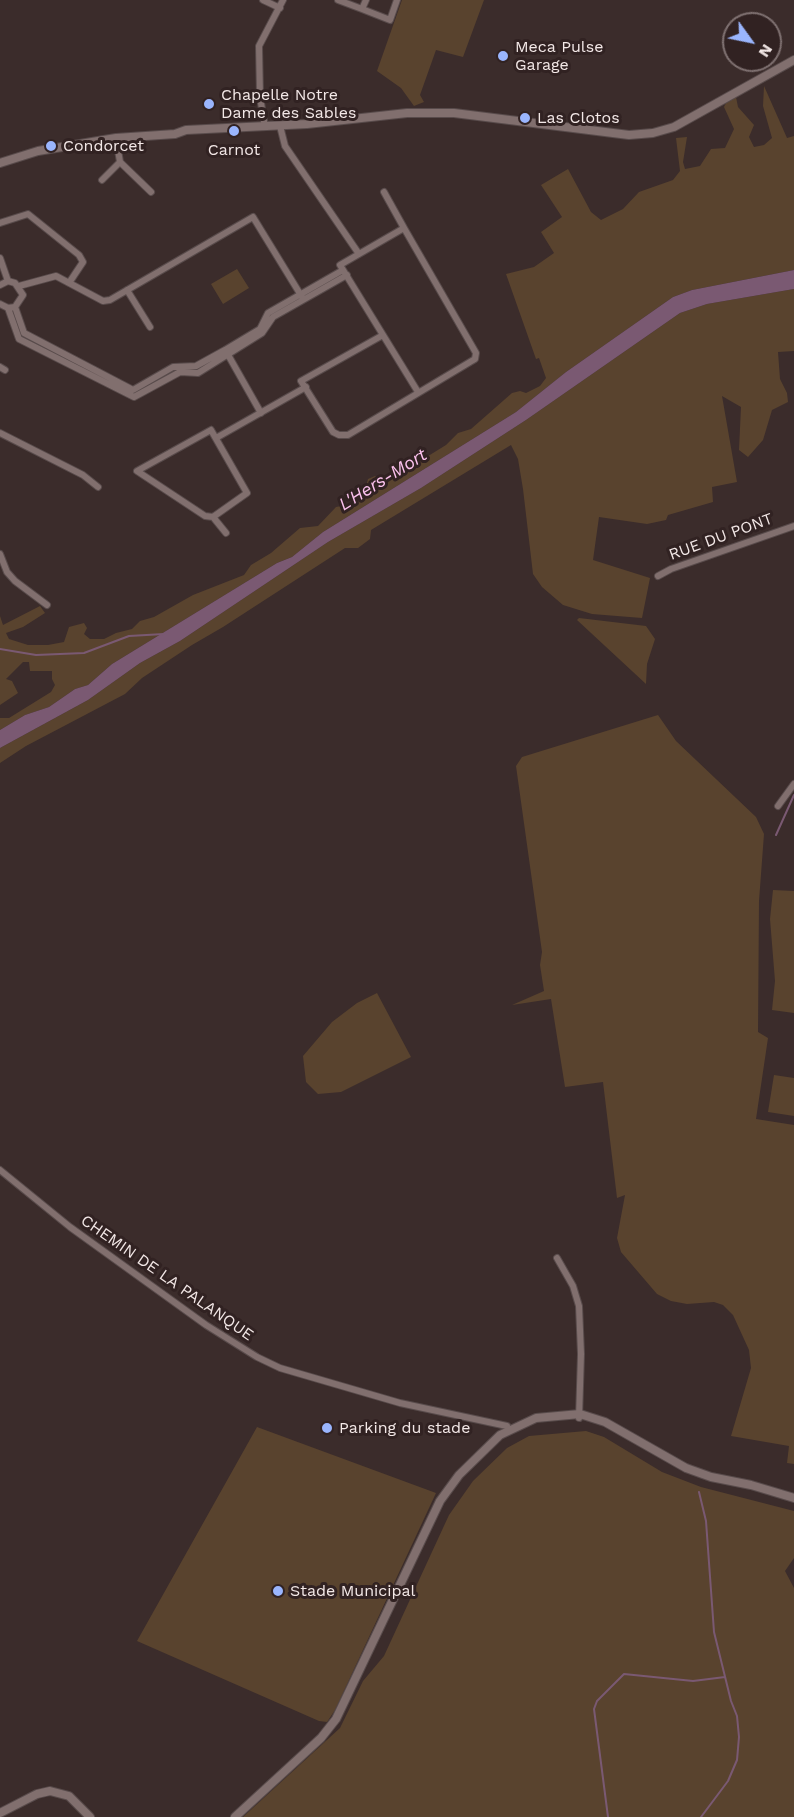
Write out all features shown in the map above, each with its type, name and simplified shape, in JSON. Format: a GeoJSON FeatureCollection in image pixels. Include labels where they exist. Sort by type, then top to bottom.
{"type":"FeatureCollection","features":[{"type":"Feature","properties":{"kind":"street"},"geometry":{"type":"LineString","coordinates":[[263,0],[280,8]]}},
{"type":"Feature","properties":{"kind":"street"},"geometry":{"type":"LineString","coordinates":[[265,127],[260,97],[259,46],[283,0]]}},
{"type":"Feature","properties":{"kind":"street"},"geometry":{"type":"LineString","coordinates":[[338,0],[390,20],[397,0]]}},
{"type":"Feature","properties":{"kind":"street"},"geometry":{"type":"LineString","coordinates":[[362,9],[366,0]]}},
{"type":"Feature","properties":{"kind":"street"},"geometry":{"type":"LineString","coordinates":[[0,163],[38,151],[116,138],[175,134],[186,130],[280,126],[429,112],[466,114],[629,135],[652,133],[675,127],[794,60]]}},
{"type":"Feature","properties":{"kind":"street"},"geometry":{"type":"LineString","coordinates":[[280,126],[285,146],[359,254]]}},
{"type":"Feature","properties":{"kind":"street"},"geometry":{"type":"LineString","coordinates":[[116,138],[120,162],[151,192]]}},
{"type":"Feature","properties":{"kind":"street"},"geometry":{"type":"LineString","coordinates":[[102,180],[120,162]]}},
{"type":"Feature","properties":{"kind":"street"},"geometry":{"type":"LineString","coordinates":[[383,335],[301,381],[333,432],[339,435],[348,435],[475,359],[476,353],[384,192]]}},
{"type":"Feature","properties":{"kind":"street"},"geometry":{"type":"LineString","coordinates":[[0,223],[28,214],[79,255],[83,262],[69,283]]}},
{"type":"Feature","properties":{"kind":"street"},"geometry":{"type":"LineString","coordinates":[[0,258],[2,282],[19,286],[57,276],[104,300],[127,290],[253,217],[302,297]]}},
{"type":"Feature","properties":{"kind":"street"},"geometry":{"type":"LineString","coordinates":[[404,228],[340,265],[418,392]]}},
{"type":"Feature","properties":{"kind":"street"},"geometry":{"type":"LineString","coordinates":[[11,308],[19,339],[134,397],[180,372],[198,373],[260,329],[268,313],[302,297],[345,272]]}},
{"type":"Feature","properties":{"kind":"street"},"geometry":{"type":"LineString","coordinates":[[11,308],[22,299],[19,286]]}},
{"type":"Feature","properties":{"kind":"street"},"geometry":{"type":"LineString","coordinates":[[127,290],[150,327]]}},
{"type":"Feature","properties":{"kind":"street"},"geometry":{"type":"LineString","coordinates":[[0,304],[11,308]]}},
{"type":"Feature","properties":{"kind":"street"},"geometry":{"type":"LineString","coordinates":[[227,352],[261,413]]}},
{"type":"Feature","properties":{"kind":"street"},"geometry":{"type":"LineString","coordinates":[[216,438],[306,387]]}},
{"type":"Feature","properties":{"kind":"street"},"geometry":{"type":"LineString","coordinates":[[211,430],[216,438],[247,493],[213,517],[205,516],[137,471],[211,430]]}},
{"type":"Feature","properties":{"kind":"street"},"geometry":{"type":"LineString","coordinates":[[0,433],[83,476],[98,487]]}},
{"type":"Feature","properties":{"kind":"street"},"geometry":{"type":"LineString","coordinates":[[213,517],[226,533]]}},
{"type":"Feature","properties":{"kind":"street","name":"RUE DU PONT"},"geometry":{"type":"LineString","coordinates":[[657,576],[671,568],[794,526]]}},
{"type":"Feature","properties":{"kind":"street"},"geometry":{"type":"LineString","coordinates":[[0,554],[7,572],[15,581],[47,604]]}},
{"type":"Feature","properties":{"kind":"street"},"geometry":{"type":"LineString","coordinates":[[778,806],[794,784]]}},
{"type":"Feature","properties":{"kind":"street","name":"CHEMIN DE LA PALANQUE"},"geometry":{"type":"LineString","coordinates":[[0,1170],[70,1227],[206,1325],[257,1357],[280,1368],[400,1402],[507,1426]]}},
{"type":"Feature","properties":{"kind":"street"},"geometry":{"type":"LineString","coordinates":[[557,1258],[573,1286],[579,1306],[579,1416]]}},
{"type":"Feature","properties":{"kind":"street"},"geometry":{"type":"LineString","coordinates":[[235,1817],[329,1729],[355,1682],[440,1501],[459,1475],[492,1442],[522,1423],[579,1416],[614,1429],[686,1468],[711,1477],[751,1485],[794,1498]]}},
{"type":"Feature","properties":{"kind":"street"},"geometry":{"type":"LineString","coordinates":[[0,1813],[37,1794],[50,1791],[69,1796],[90,1817]]}},
{"type":"Feature","properties":{"kind":"shaded area"},"geometry":{"type":"Polygon","coordinates":[[[402,0],[484,0],[463,57],[436,50],[420,95],[424,102],[414,106],[401,88],[377,71],[402,0]]]}},
{"type":"Feature","properties":{"kind":"shaded area"},"geometry":{"type":"Polygon","coordinates":[[[764,86],[787,138],[794,136],[794,270],[692,290],[673,297],[566,372],[516,412],[323,532],[292,557],[277,563],[112,664],[88,685],[75,689],[49,707],[25,715],[0,730],[0,718],[9,718],[51,692],[55,685],[52,671],[30,671],[29,662],[23,662],[6,679],[12,681],[18,693],[0,705],[0,616],[3,625],[40,606],[45,613],[23,627],[6,633],[9,639],[28,645],[64,642],[69,627],[84,623],[87,628],[84,634],[90,639],[104,639],[132,629],[140,621],[154,617],[193,595],[244,575],[251,565],[271,553],[300,528],[318,526],[336,507],[347,505],[365,490],[368,479],[375,476],[386,482],[446,445],[458,433],[471,429],[512,393],[520,391],[526,393],[540,386],[546,378],[539,358],[536,359],[506,274],[534,267],[554,253],[541,232],[562,217],[541,185],[568,169],[591,212],[601,220],[623,209],[639,192],[673,180],[680,171],[676,138],[687,137],[683,162],[685,169],[700,166],[711,149],[725,148],[734,129],[724,107],[736,97],[738,107],[754,125],[749,137],[754,147],[764,145],[772,138],[763,106],[764,86]]]}},
{"type":"Feature","properties":{"kind":"shaded area"},"geometry":{"type":"Polygon","coordinates":[[[237,269],[249,288],[223,304],[211,284],[237,269]]]}},
{"type":"Feature","properties":{"kind":"shaded area"},"geometry":{"type":"Polygon","coordinates":[[[794,270],[794,289],[707,304],[680,313],[526,420],[421,488],[328,542],[180,641],[140,663],[88,700],[0,748],[0,730],[25,715],[49,707],[75,689],[88,685],[112,664],[277,563],[292,557],[323,532],[516,412],[566,372],[673,297],[692,290],[794,270]]]}},
{"type":"Feature","properties":{"kind":"shaded area"},"geometry":{"type":"Polygon","coordinates":[[[794,289],[794,351],[778,352],[780,379],[787,393],[788,402],[772,410],[763,440],[748,457],[739,450],[741,407],[722,396],[737,482],[712,487],[713,502],[668,515],[666,520],[647,524],[599,517],[593,560],[650,578],[642,618],[592,614],[563,605],[542,587],[533,574],[518,459],[511,445],[371,530],[370,539],[358,548],[345,548],[192,645],[142,678],[125,694],[26,746],[0,763],[0,748],[88,700],[140,663],[180,641],[328,542],[421,488],[526,420],[680,313],[707,304],[794,289]]]}},
{"type":"Feature","properties":{"kind":"shaded area"},"geometry":{"type":"Polygon","coordinates":[[[579,618],[646,626],[655,639],[647,664],[646,684],[577,620],[579,618]]]}},
{"type":"Feature","properties":{"kind":"shaded area"},"geometry":{"type":"Polygon","coordinates":[[[658,715],[676,741],[756,817],[764,834],[759,901],[758,1032],[768,1038],[756,1119],[794,1125],[794,1464],[787,1463],[789,1446],[731,1436],[751,1368],[749,1350],[733,1315],[723,1305],[714,1302],[687,1304],[671,1301],[657,1294],[621,1252],[617,1238],[625,1195],[617,1198],[603,1082],[565,1087],[551,999],[512,1005],[544,991],[540,965],[542,952],[516,766],[522,757],[658,715]]]}},
{"type":"Feature","properties":{"kind":"shaded area"},"geometry":{"type":"Polygon","coordinates":[[[773,890],[794,891],[794,1013],[772,1010],[775,981],[770,919],[773,890]]]}},
{"type":"Feature","properties":{"kind":"shaded area"},"geometry":{"type":"Polygon","coordinates":[[[377,993],[411,1057],[341,1092],[318,1094],[306,1082],[303,1056],[332,1022],[357,1003],[377,993]]]}},
{"type":"Feature","properties":{"kind":"shaded area"},"geometry":{"type":"Polygon","coordinates":[[[774,1075],[794,1078],[794,1116],[768,1112],[774,1075]]]}},
{"type":"Feature","properties":{"kind":"shaded area","name":"Stade Municipal"},"geometry":{"type":"Polygon","coordinates":[[[257,1427],[436,1493],[335,1710],[327,1722],[319,1721],[137,1641],[257,1427]]]}},
{"type":"Feature","properties":{"kind":"shaded area"},"geometry":{"type":"Polygon","coordinates":[[[586,1431],[604,1437],[662,1472],[701,1487],[794,1511],[794,1558],[785,1571],[794,1588],[794,1817],[243,1817],[340,1728],[363,1681],[384,1656],[449,1515],[473,1481],[507,1448],[529,1436],[586,1431]]]}},
{"type":"Feature","properties":{"kind":"waterway"},"geometry":{"type":"LineString","coordinates":[[0,649],[36,655],[84,653],[129,636],[164,634]]}},
{"type":"Feature","properties":{"kind":"waterway"},"geometry":{"type":"LineString","coordinates":[[776,835],[794,795]]}},
{"type":"Feature","properties":{"kind":"waterway"},"geometry":{"type":"LineString","coordinates":[[699,1492],[706,1521],[714,1632],[731,1701],[737,1716],[739,1737],[737,1760],[728,1781],[701,1817]]}},
{"type":"Feature","properties":{"kind":"waterway"},"geometry":{"type":"LineString","coordinates":[[608,1817],[594,1709],[597,1701],[624,1674],[693,1681],[725,1677]]}},
{"type":"Feature","properties":{"kind":"place","name":"Meca Pulse Garage"},"geometry":{"type":"Point","coordinates":[503,56]}},
{"type":"Feature","properties":{"kind":"place","name":"Chapelle Notre Dame des Sables"},"geometry":{"type":"Point","coordinates":[209,104]}},
{"type":"Feature","properties":{"kind":"place","name":"Las Clotos"},"geometry":{"type":"Point","coordinates":[525,118]}},
{"type":"Feature","properties":{"kind":"place","name":"Carnot"},"geometry":{"type":"Point","coordinates":[234,131]}},
{"type":"Feature","properties":{"kind":"place","name":"Condorcet"},"geometry":{"type":"Point","coordinates":[51,146]}},
{"type":"Feature","properties":{"kind":"place","name":"Parking du stade"},"geometry":{"type":"Point","coordinates":[327,1428]}},
{"type":"Feature","properties":{"kind":"place","name":"Stade Municipal"},"geometry":{"type":"Point","coordinates":[278,1591]}},
{"type":"Feature","properties":{"kind":"water label","name":"L'Hers-Mort"},"geometry":{"type":"Point","coordinates":[383,480]}}]}
